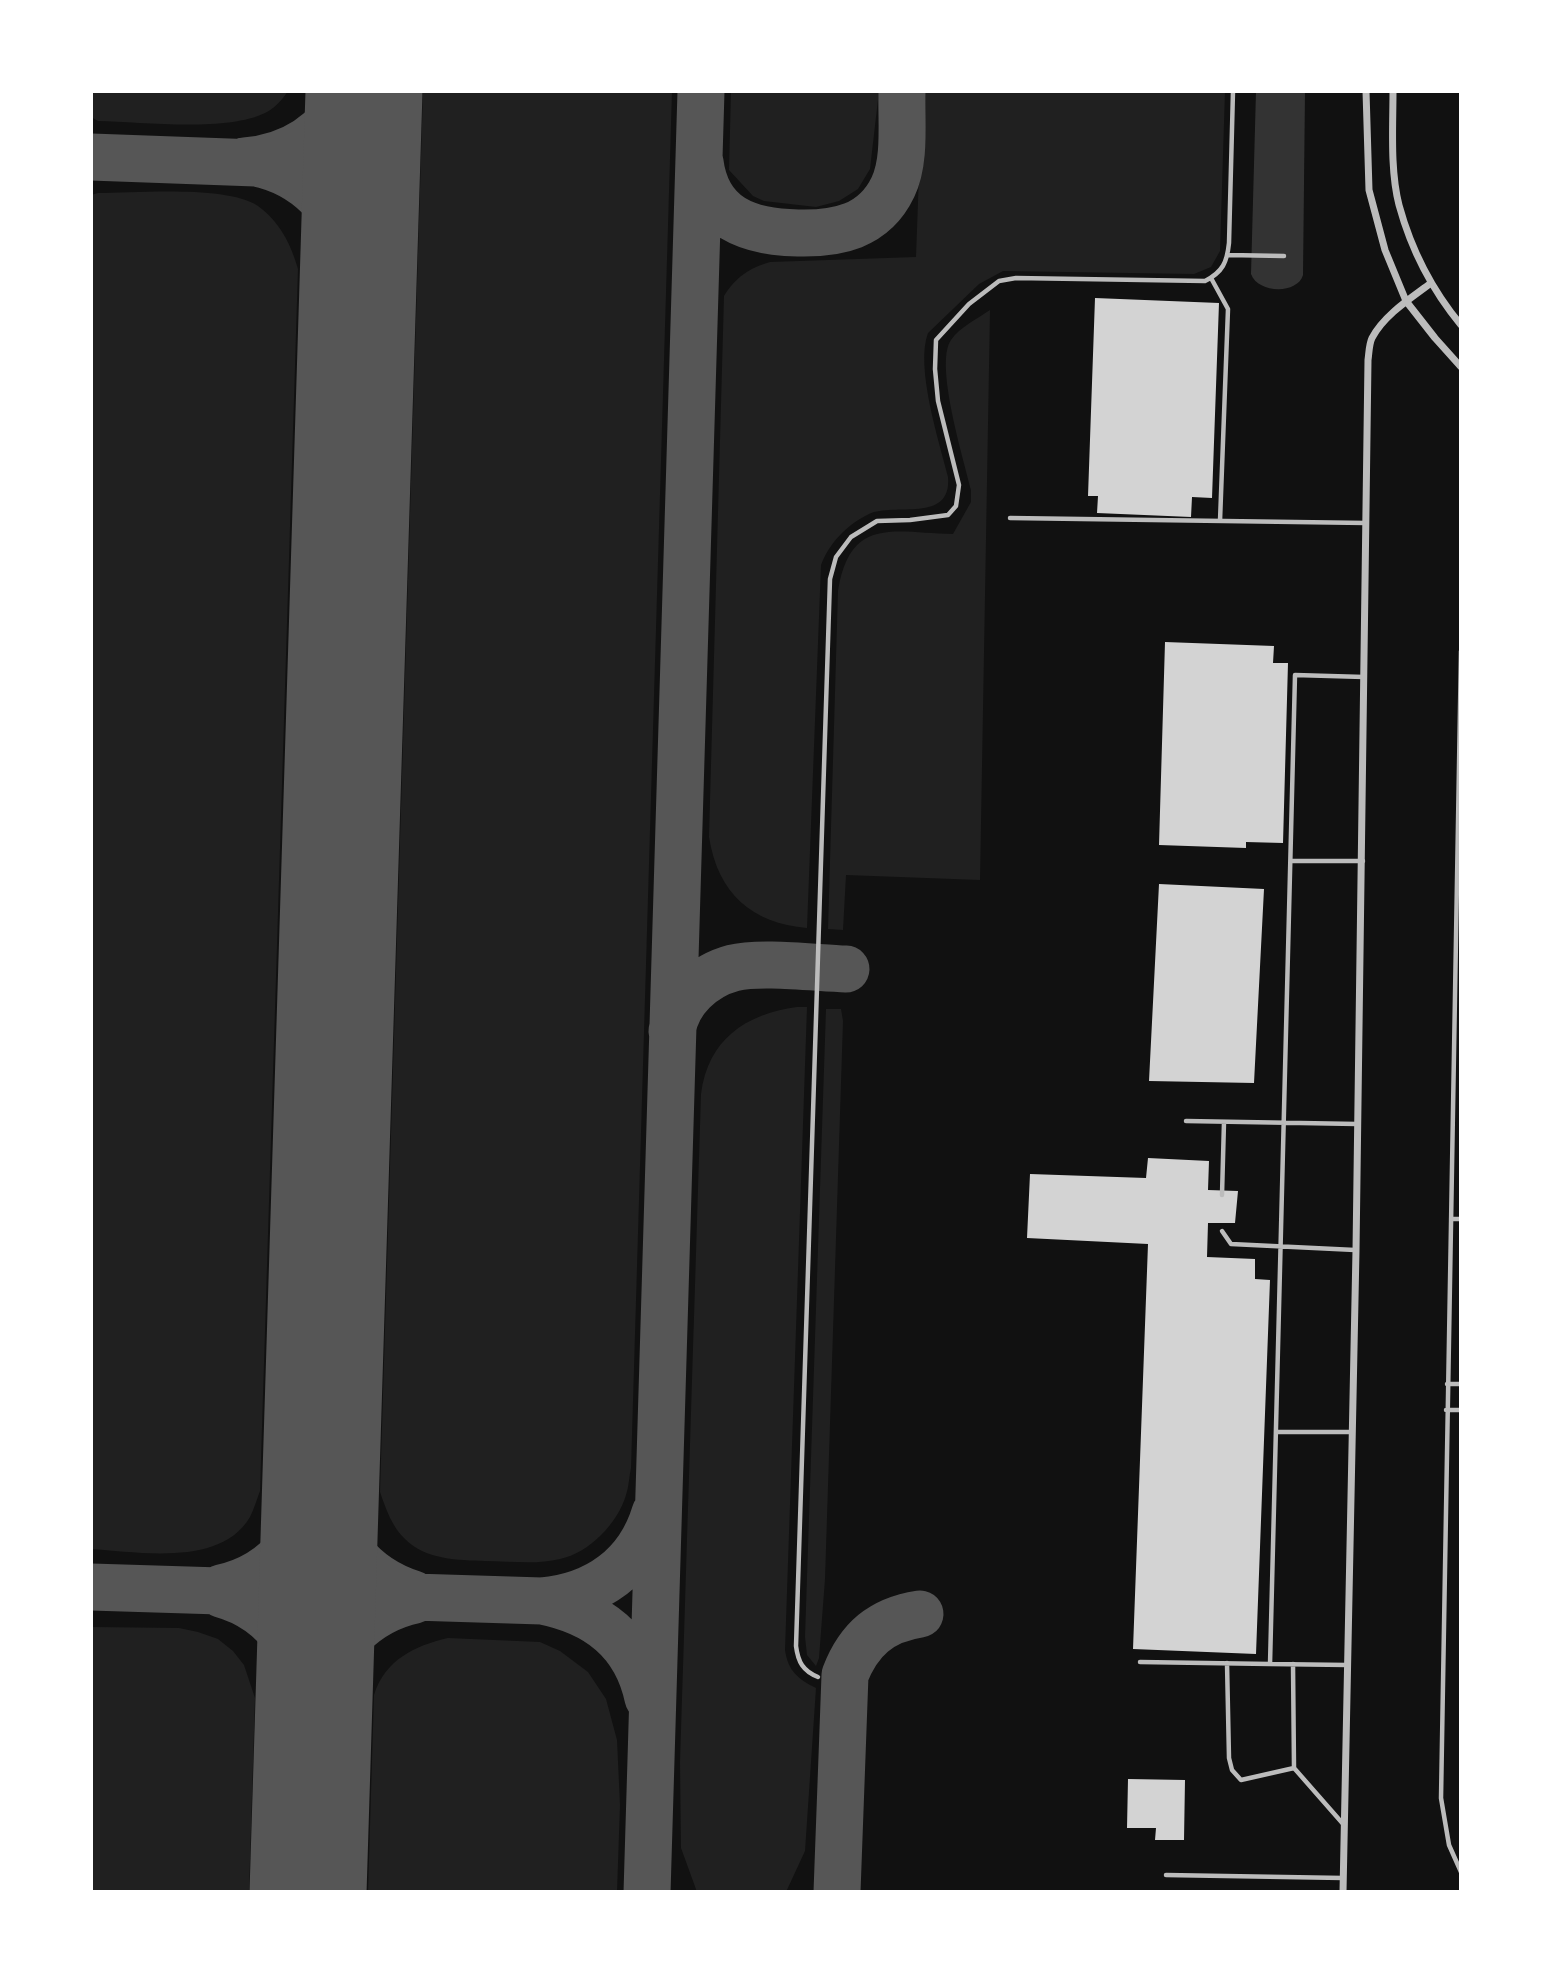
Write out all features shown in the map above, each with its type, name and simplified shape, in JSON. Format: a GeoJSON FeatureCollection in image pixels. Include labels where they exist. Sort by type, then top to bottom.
{"type":"FeatureCollection","features":[{"type":"Feature","properties":{"kind":"street"},"geometry":{"type":"LineString","coordinates":[[1366,91],[1369,190],[1385,250],[1406,301],[1461,367]]}},
{"type":"Feature","properties":{"kind":"street"},"geometry":{"type":"LineString","coordinates":[[1393,91],[1393,147],[1398,203],[1431,283],[1461,325]]}},
{"type":"Feature","properties":{"kind":"street"},"geometry":{"type":"LineString","coordinates":[[1343,1892],[1363,861],[1368,360],[1371,340],[1406,301],[1431,283]]}},
{"type":"Feature","properties":{"kind":"lane"},"geometry":{"type":"LineString","coordinates":[[818,1677],[803,1668],[798,1660],[796,1646],[830,579],[836,557],[850,537],[877,521],[948,515],[956,506],[959,485],[938,401],[936,340],[969,304],[999,281],[1016,278],[1205,281],[1219,274],[1228,255],[1233,91]]}},
{"type":"Feature","properties":{"kind":"lane"},"geometry":{"type":"LineString","coordinates":[[1228,255],[1284,256]]}},
{"type":"Feature","properties":{"kind":"lane"},"geometry":{"type":"LineString","coordinates":[[1211,278],[1228,309],[1220,521]]}},
{"type":"Feature","properties":{"kind":"lane"},"geometry":{"type":"LineString","coordinates":[[1010,519],[1366,523]]}},
{"type":"Feature","properties":{"kind":"lane"},"geometry":{"type":"LineString","coordinates":[[1461,651],[1441,1798],[1449,1845],[1461,1872]]}},
{"type":"Feature","properties":{"kind":"lane"},"geometry":{"type":"LineString","coordinates":[[1270,1664],[1295,675],[1365,677]]}},
{"type":"Feature","properties":{"kind":"lane"},"geometry":{"type":"LineString","coordinates":[[1291,861],[1363,861]]}},
{"type":"Feature","properties":{"kind":"lane"},"geometry":{"type":"LineString","coordinates":[[1186,1121],[1358,1124]]}},
{"type":"Feature","properties":{"kind":"lane"},"geometry":{"type":"LineString","coordinates":[[1223,1195],[1224,1122]]}},
{"type":"Feature","properties":{"kind":"lane"},"geometry":{"type":"LineString","coordinates":[[1452,1125],[1461,1125]]}},
{"type":"Feature","properties":{"kind":"lane"},"geometry":{"type":"LineString","coordinates":[[1451,1219],[1461,1219]]}},
{"type":"Feature","properties":{"kind":"lane"},"geometry":{"type":"LineString","coordinates":[[1222,1231],[1231,1244],[1356,1250]]}},
{"type":"Feature","properties":{"kind":"lane"},"geometry":{"type":"LineString","coordinates":[[1447,1384],[1461,1384]]}},
{"type":"Feature","properties":{"kind":"lane"},"geometry":{"type":"LineString","coordinates":[[1446,1410],[1461,1410]]}},
{"type":"Feature","properties":{"kind":"lane"},"geometry":{"type":"LineString","coordinates":[[1277,1432],[1352,1432]]}},
{"type":"Feature","properties":{"kind":"lane"},"geometry":{"type":"LineString","coordinates":[[1140,1662],[1348,1665]]}},
{"type":"Feature","properties":{"kind":"lane"},"geometry":{"type":"LineString","coordinates":[[1227,1663],[1229,1758],[1232,1770],[1241,1780],[1294,1768]]}},
{"type":"Feature","properties":{"kind":"lane"},"geometry":{"type":"LineString","coordinates":[[1293,1664],[1294,1768],[1344,1825]]}},
{"type":"Feature","properties":{"kind":"lane"},"geometry":{"type":"LineString","coordinates":[[1166,1875],[1343,1878]]}},
{"type":"Feature","properties":{"kind":"shaded area"},"geometry":{"type":"Polygon","coordinates":[[[91,91],[288,91],[272,109],[249,119],[184,124],[98,121],[91,117],[91,91]]]}},
{"type":"Feature","properties":{"kind":"shaded area"},"geometry":{"type":"Polygon","coordinates":[[[423,91],[672,91],[631,1468],[622,1506],[601,1535],[571,1556],[542,1562],[475,1561],[432,1555],[413,1546],[396,1529],[380,1492],[423,91]]]}},
{"type":"Feature","properties":{"kind":"shaded area"},"geometry":{"type":"Polygon","coordinates":[[[731,91],[879,91],[870,169],[858,189],[839,201],[816,207],[764,201],[753,196],[729,170],[731,91]]]}},
{"type":"Feature","properties":{"kind":"shaded area"},"geometry":{"type":"Polygon","coordinates":[[[922,91],[1225,91],[1220,251],[1211,267],[1194,274],[1003,271],[979,284],[928,333],[924,365],[926,384],[948,477],[947,492],[941,501],[931,506],[880,511],[861,518],[834,542],[821,565],[807,928],[770,920],[741,902],[729,890],[720,875],[709,837],[724,296],[744,274],[770,262],[916,257],[922,91]]]}},
{"type":"Feature","properties":{"kind":"shaded area"},"geometry":{"type":"Polygon","coordinates":[[[1256,91],[1305,91],[1303,275],[1294,286],[1286,288],[1261,285],[1251,274],[1256,91]]]}},
{"type":"Feature","properties":{"kind":"shaded area"},"geometry":{"type":"Polygon","coordinates":[[[181,192],[244,199],[258,206],[278,226],[288,242],[298,269],[260,1491],[250,1517],[237,1533],[220,1544],[178,1553],[91,1549],[91,195],[181,192]]]}},
{"type":"Feature","properties":{"kind":"shaded area"},"geometry":{"type":"Polygon","coordinates":[[[990,310],[980,880],[846,875],[843,930],[828,929],[838,591],[844,567],[853,550],[864,539],[878,534],[953,534],[971,502],[971,490],[948,390],[947,352],[951,340],[959,331],[990,310]]]}},
{"type":"Feature","properties":{"kind":"shaded area"},"geometry":{"type":"Polygon","coordinates":[[[807,1007],[785,1650],[795,1674],[816,1688],[805,1851],[786,1892],[697,1892],[681,1848],[680,1762],[701,1094],[712,1059],[732,1033],[761,1016],[807,1007]]]}},
{"type":"Feature","properties":{"kind":"shaded area"},"geometry":{"type":"Polygon","coordinates":[[[826,1009],[841,1009],[843,1021],[825,1579],[819,1658],[816,1666],[807,1655],[805,1637],[826,1009]]]}},
{"type":"Feature","properties":{"kind":"shaded area"},"geometry":{"type":"Polygon","coordinates":[[[91,1627],[179,1628],[198,1632],[218,1639],[233,1651],[244,1665],[255,1698],[249,1892],[91,1892],[91,1627]]]}},
{"type":"Feature","properties":{"kind":"shaded area"},"geometry":{"type":"Polygon","coordinates":[[[448,1638],[540,1642],[560,1651],[588,1672],[606,1699],[617,1740],[620,1805],[617,1892],[368,1892],[374,1695],[385,1672],[402,1656],[424,1645],[448,1638]]]}},
{"type":"Feature","properties":{"kind":"building"},"geometry":{"type":"Polygon","coordinates":[[[1095,298],[1219,303],[1212,498],[1192,497],[1191,517],[1097,513],[1098,496],[1088,496],[1095,298]]]}},
{"type":"Feature","properties":{"kind":"building"},"geometry":{"type":"Polygon","coordinates":[[[1165,642],[1274,646],[1273,663],[1288,663],[1283,843],[1246,842],[1246,848],[1159,845],[1165,642]]]}},
{"type":"Feature","properties":{"kind":"building"},"geometry":{"type":"Polygon","coordinates":[[[1159,884],[1264,889],[1254,1083],[1149,1081],[1159,884]]]}},
{"type":"Feature","properties":{"kind":"building"},"geometry":{"type":"Polygon","coordinates":[[[1148,1158],[1209,1161],[1208,1190],[1238,1191],[1235,1223],[1208,1223],[1207,1257],[1255,1259],[1255,1279],[1270,1280],[1256,1654],[1133,1649],[1148,1244],[1027,1238],[1030,1174],[1146,1178],[1148,1158]]]}},
{"type":"Feature","properties":{"kind":"building"},"geometry":{"type":"Polygon","coordinates":[[[1128,1779],[1185,1780],[1184,1840],[1155,1840],[1156,1828],[1127,1828],[1128,1779]]]}},
{"type":"Feature","properties":{"kind":"taxiway"},"geometry":{"type":"LineString","coordinates":[[245,161],[278,154],[307,141],[331,120],[350,91]]}},
{"type":"Feature","properties":{"kind":"taxiway"},"geometry":{"type":"LineString","coordinates":[[647,1892],[701,91]]}},
{"type":"Feature","properties":{"kind":"taxiway"},"geometry":{"type":"LineString","coordinates":[[700,162],[711,197],[721,209],[747,225],[798,233],[827,232],[853,225],[876,211],[893,187],[900,165],[902,91]]}},
{"type":"Feature","properties":{"kind":"taxiway"},"geometry":{"type":"LineString","coordinates":[[91,157],[256,163],[290,175],[319,196],[340,225],[352,260],[354,300],[349,442]]}},
{"type":"Feature","properties":{"kind":"taxiway"},"geometry":{"type":"LineString","coordinates":[[672,1031],[679,1009],[693,991],[712,977],[733,968],[788,965],[846,969]]}},
{"type":"Feature","properties":{"kind":"taxiway"},"geometry":{"type":"LineString","coordinates":[[330,1317],[325,1485],[328,1504],[342,1539],[352,1553],[379,1578],[413,1594]]}},
{"type":"Feature","properties":{"kind":"taxiway"},"geometry":{"type":"LineString","coordinates":[[221,1588],[242,1582],[260,1572],[290,1546],[309,1512],[317,1471]]}},
{"type":"Feature","properties":{"kind":"taxiway"},"geometry":{"type":"LineString","coordinates":[[91,1587],[542,1601],[581,1593],[613,1575],[627,1563],[638,1548],[655,1513]]}},
{"type":"Feature","properties":{"kind":"taxiway"},"geometry":{"type":"LineString","coordinates":[[221,1594],[259,1612],[275,1625],[287,1641],[304,1678],[309,1698],[310,1720]]}},
{"type":"Feature","properties":{"kind":"taxiway"},"geometry":{"type":"LineString","coordinates":[[313,1872],[317,1722],[324,1678],[341,1647],[353,1633],[381,1612],[415,1600]]}},
{"type":"Feature","properties":{"kind":"taxiway"},"geometry":{"type":"LineString","coordinates":[[542,1601],[580,1613],[611,1632],[634,1660],[648,1698]]}},
{"type":"Feature","properties":{"kind":"taxiway"},"geometry":{"type":"LineString","coordinates":[[837,1892],[845,1675],[857,1651],[873,1633],[894,1621],[920,1614]]}},
{"type":"Feature","properties":{"kind":"runway"},"geometry":{"type":"LineString","coordinates":[[308,1892],[364,91]]}}]}
